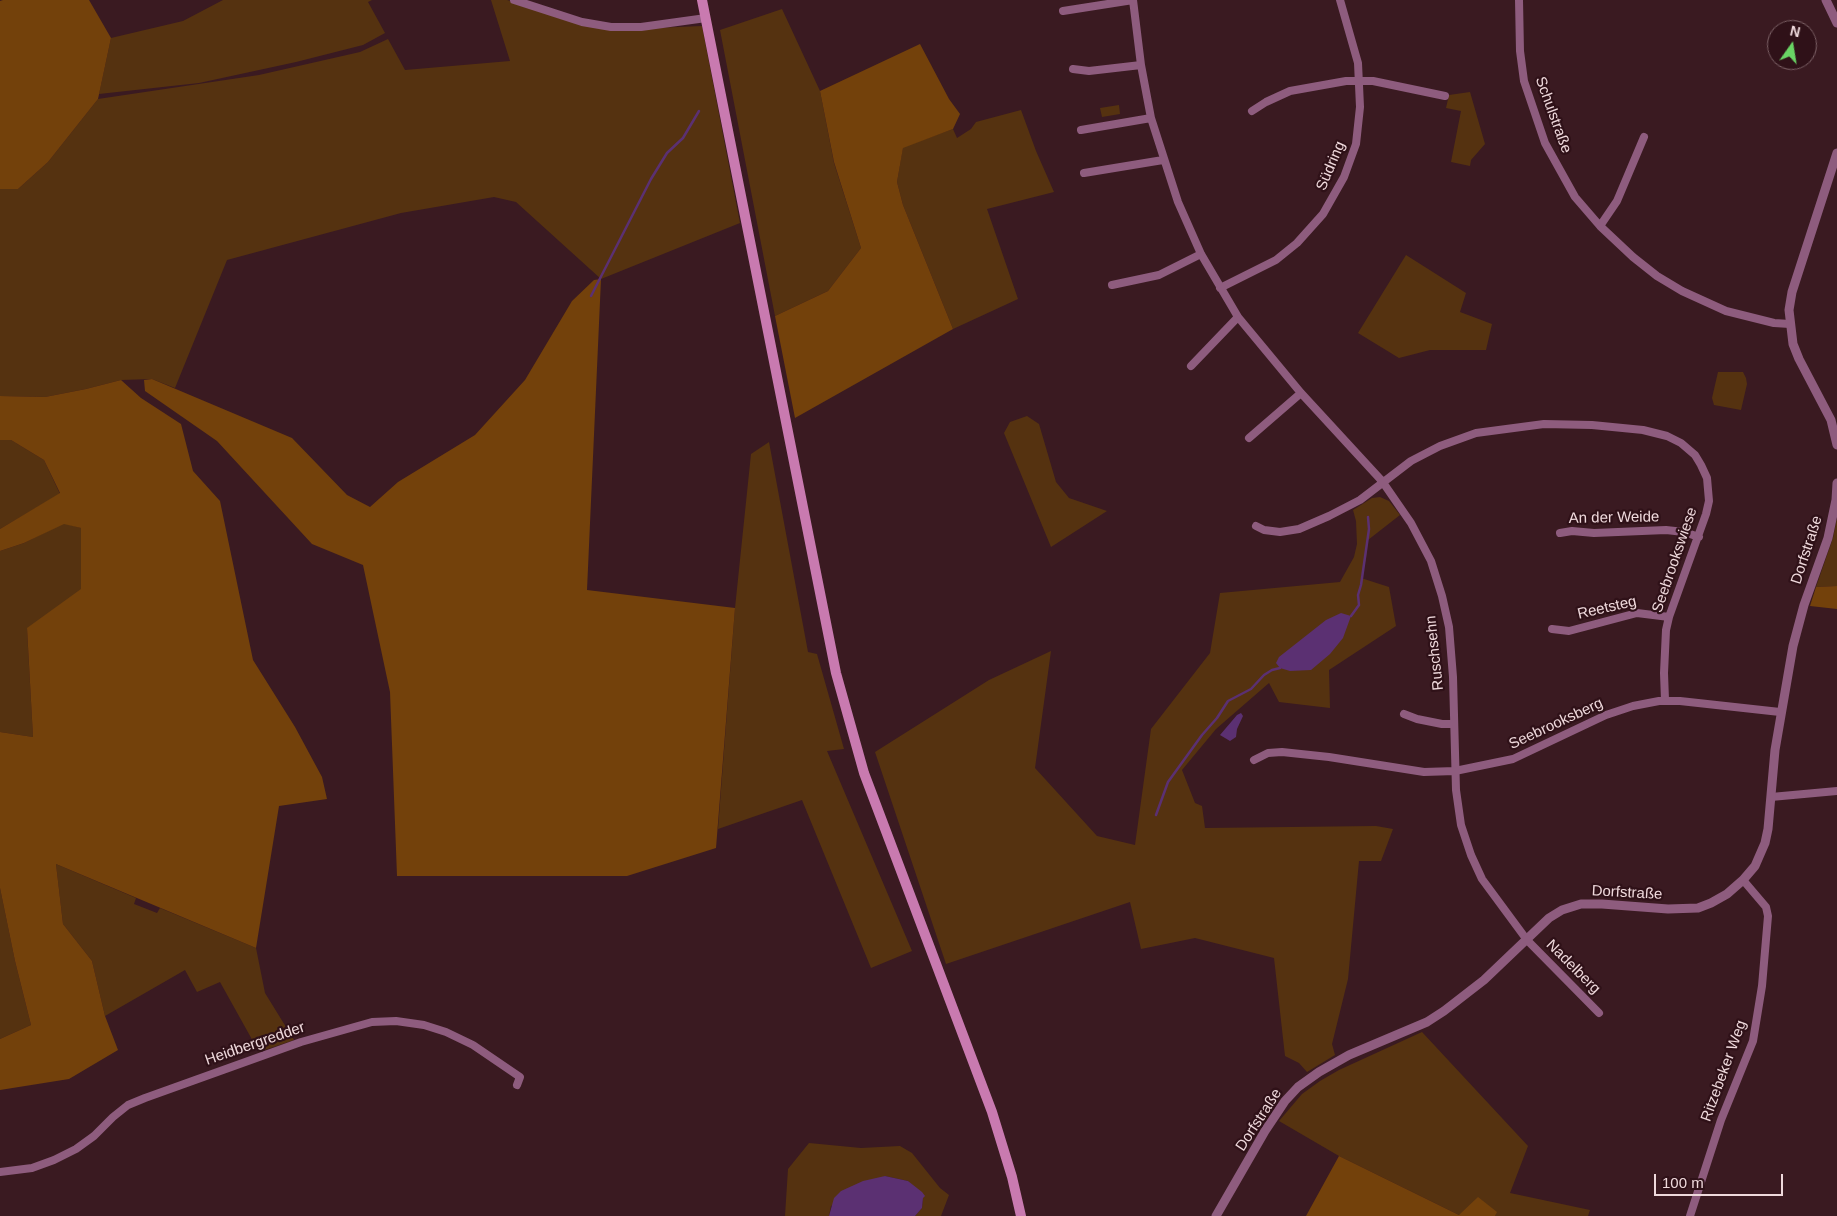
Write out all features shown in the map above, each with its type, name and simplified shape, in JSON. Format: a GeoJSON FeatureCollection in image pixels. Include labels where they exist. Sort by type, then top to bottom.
{"type":"FeatureCollection","features":[{"type":"Feature","properties":{"kind":"main road"},"geometry":{"type":"LineString","coordinates":[[702,0],[836,673],[864,773],[992,1112],[1012,1177],[1020,1216]]}},
{"type":"Feature","properties":{"kind":"street"},"geometry":{"type":"LineString","coordinates":[[514,0],[582,22],[611,27],[640,27],[706,18]]}},
{"type":"Feature","properties":{"kind":"street"},"geometry":{"type":"LineString","coordinates":[[1063,11],[1133,0],[1141,65],[1151,118],[1163,160],[1178,202],[1201,254],[1238,317],[1191,366]]}},
{"type":"Feature","properties":{"kind":"street","name":"Südring"},"geometry":{"type":"LineString","coordinates":[[1220,288],[1276,260],[1297,243],[1323,214],[1341,182],[1356,144],[1360,107],[1360,80],[1354,47],[1340,0]]}},
{"type":"Feature","properties":{"kind":"street","name":"Schulstraße"},"geometry":{"type":"LineString","coordinates":[[1519,0],[1520,51],[1524,81],[1545,143],[1575,197],[1600,226],[1633,257],[1657,276],[1682,291],[1726,311],[1774,323],[1790,324]]}},
{"type":"Feature","properties":{"kind":"street"},"geometry":{"type":"LineString","coordinates":[[1826,0],[1837,23]]}},
{"type":"Feature","properties":{"kind":"street"},"geometry":{"type":"LineString","coordinates":[[1074,69],[1089,71],[1141,65]]}},
{"type":"Feature","properties":{"kind":"street"},"geometry":{"type":"LineString","coordinates":[[1252,112],[1266,102],[1290,91],[1360,80],[1445,96]]}},
{"type":"Feature","properties":{"kind":"street"},"geometry":{"type":"LineString","coordinates":[[1080,130],[1151,118]]}},
{"type":"Feature","properties":{"kind":"street"},"geometry":{"type":"LineString","coordinates":[[1600,226],[1617,201],[1644,137]]}},
{"type":"Feature","properties":{"kind":"street"},"geometry":{"type":"LineString","coordinates":[[1837,152],[1792,292],[1789,310],[1793,344],[1831,420],[1837,444]]}},
{"type":"Feature","properties":{"kind":"street"},"geometry":{"type":"LineString","coordinates":[[1084,173],[1163,160]]}},
{"type":"Feature","properties":{"kind":"street"},"geometry":{"type":"LineString","coordinates":[[1112,285],[1160,275],[1201,254]]}},
{"type":"Feature","properties":{"kind":"street","name":"Ruschsehn"},"geometry":{"type":"LineString","coordinates":[[1238,317],[1301,392],[1382,481],[1425,546],[1442,596],[1448,627],[1452,664],[1454,771],[1461,825],[1471,855],[1482,879],[1527,940]]}},
{"type":"Feature","properties":{"kind":"street"},"geometry":{"type":"LineString","coordinates":[[1249,438],[1301,392]]}},
{"type":"Feature","properties":{"kind":"street","name":"Seebrookswiese"},"geometry":{"type":"LineString","coordinates":[[1256,526],[1264,530],[1280,532],[1299,529],[1330,516],[1360,500],[1382,481],[1418,457],[1440,446],[1476,433],[1544,424],[1592,425],[1643,430],[1666,436],[1681,444],[1695,455],[1707,478],[1708,501],[1699,537],[1669,617],[1665,644],[1665,700]]}},
{"type":"Feature","properties":{"kind":"street","name":"Dorfstraße"},"geometry":{"type":"LineString","coordinates":[[1216,1216],[1265,1131],[1285,1101],[1298,1087],[1319,1072],[1350,1055],[1427,1022],[1444,1011],[1484,980],[1549,918],[1562,910],[1581,904],[1668,909],[1698,908],[1727,894],[1755,866],[1765,843],[1780,712],[1793,646],[1804,605],[1828,538],[1836,500],[1837,482]]}},
{"type":"Feature","properties":{"kind":"street","name":"An der Weide"},"geometry":{"type":"LineString","coordinates":[[1560,533],[1572,531],[1594,533],[1666,530],[1684,532],[1699,537]]}},
{"type":"Feature","properties":{"kind":"street","name":"Reetsteg"},"geometry":{"type":"LineString","coordinates":[[1552,629],[1569,631],[1637,613],[1669,617]]}},
{"type":"Feature","properties":{"kind":"street","name":"Seebrooksberg"},"geometry":{"type":"LineString","coordinates":[[1254,760],[1268,753],[1282,752],[1424,772],[1454,771],[1513,760],[1606,715],[1633,706],[1665,700],[1780,712]]}},
{"type":"Feature","properties":{"kind":"street"},"geometry":{"type":"LineString","coordinates":[[1404,714],[1417,719],[1454,724]]}},
{"type":"Feature","properties":{"kind":"street"},"geometry":{"type":"LineString","coordinates":[[1771,796],[1837,791]]}},
{"type":"Feature","properties":{"kind":"street","name":"Ritzebeker Weg"},"geometry":{"type":"LineString","coordinates":[[1690,1216],[1721,1120],[1753,1041],[1760,1006],[1768,916],[1766,907],[1743,880]]}},
{"type":"Feature","properties":{"kind":"street","name":"Nadelberg"},"geometry":{"type":"LineString","coordinates":[[1527,940],[1599,1013]]}},
{"type":"Feature","properties":{"kind":"street","name":"Heidbergredder"},"geometry":{"type":"LineString","coordinates":[[0,1172],[32,1168],[76,1149],[94,1136],[128,1105],[145,1098],[301,1042],[372,1022],[396,1021],[424,1025],[446,1032],[473,1045],[520,1077],[518,1085]]}},
{"type":"Feature","properties":{"kind":"shaded area"},"geometry":{"type":"Polygon","coordinates":[[[89,0],[111,38],[98,99],[48,162],[18,189],[0,189],[0,1],[89,0]]]}},
{"type":"Feature","properties":{"kind":"shaded area"},"geometry":{"type":"Polygon","coordinates":[[[223,0],[372,0],[368,2],[385,33],[363,45],[199,83],[99,94],[111,38],[183,21],[223,0]]]}},
{"type":"Feature","properties":{"kind":"shaded area"},"geometry":{"type":"Polygon","coordinates":[[[491,0],[507,0],[582,24],[608,30],[702,26],[740,223],[601,279],[516,202],[494,197],[401,213],[227,260],[175,388],[152,379],[121,380],[45,397],[0,396],[0,189],[18,189],[48,162],[98,99],[259,75],[360,52],[388,39],[405,70],[510,61],[491,0]]]}},
{"type":"Feature","properties":{"kind":"shaded area"},"geometry":{"type":"Polygon","coordinates":[[[782,9],[820,91],[834,163],[861,248],[828,291],[775,316],[720,30],[782,9]]]}},
{"type":"Feature","properties":{"kind":"shaded area"},"geometry":{"type":"Polygon","coordinates":[[[920,44],[949,99],[960,114],[953,129],[903,148],[897,182],[903,205],[953,329],[795,418],[775,316],[828,291],[861,248],[834,162],[820,91],[920,44]]]}},
{"type":"Feature","properties":{"kind":"shaded area"},"geometry":{"type":"Polygon","coordinates":[[[1470,92],[1485,144],[1471,160],[1470,166],[1451,162],[1461,111],[1446,108],[1449,95],[1470,92]]]}},
{"type":"Feature","properties":{"kind":"shaded area"},"geometry":{"type":"Polygon","coordinates":[[[1119,105],[1120,114],[1102,117],[1100,108],[1119,105]]]}},
{"type":"Feature","properties":{"kind":"shaded area"},"geometry":{"type":"Polygon","coordinates":[[[1021,110],[1054,192],[987,209],[1018,299],[953,329],[903,205],[897,182],[903,147],[953,129],[957,138],[971,129],[976,122],[1021,110]]]}},
{"type":"Feature","properties":{"kind":"shaded area"},"geometry":{"type":"Polygon","coordinates":[[[1406,255],[1466,293],[1460,312],[1492,324],[1486,350],[1430,350],[1399,358],[1358,333],[1406,255]]]}},
{"type":"Feature","properties":{"kind":"shaded area"},"geometry":{"type":"Polygon","coordinates":[[[601,279],[587,590],[735,608],[716,848],[627,876],[397,876],[390,692],[363,565],[312,544],[217,441],[145,391],[144,380],[152,379],[292,438],[347,495],[370,507],[398,482],[475,435],[525,380],[572,301],[594,280],[601,279]]]}},
{"type":"Feature","properties":{"kind":"shaded area"},"geometry":{"type":"Polygon","coordinates":[[[1718,372],[1743,372],[1747,384],[1741,410],[1714,405],[1712,398],[1718,372]]]}},
{"type":"Feature","properties":{"kind":"shaded area"},"geometry":{"type":"Polygon","coordinates":[[[121,380],[141,398],[181,424],[193,471],[220,501],[253,660],[295,727],[322,777],[327,799],[279,806],[256,948],[56,864],[63,924],[92,961],[105,1016],[118,1050],[69,1079],[0,1090],[0,1039],[31,1025],[0,888],[0,732],[33,737],[27,628],[81,589],[81,528],[64,524],[24,543],[0,551],[0,529],[60,493],[44,460],[11,440],[0,440],[0,396],[45,397],[121,380]]]}},
{"type":"Feature","properties":{"kind":"shaded area"},"geometry":{"type":"Polygon","coordinates":[[[1027,416],[1039,424],[1056,482],[1069,498],[1107,511],[1051,547],[1004,433],[1010,422],[1027,416]]]}},
{"type":"Feature","properties":{"kind":"shaded area"},"geometry":{"type":"Polygon","coordinates":[[[0,440],[11,440],[44,460],[60,494],[0,529],[0,440]]]}},
{"type":"Feature","properties":{"kind":"shaded area"},"geometry":{"type":"Polygon","coordinates":[[[769,442],[808,652],[817,654],[844,749],[827,751],[912,951],[871,968],[802,800],[718,829],[735,608],[751,454],[769,442]]]}},
{"type":"Feature","properties":{"kind":"shaded area"},"geometry":{"type":"Polygon","coordinates":[[[1380,497],[1389,501],[1400,515],[1368,540],[1361,578],[1389,587],[1396,626],[1329,670],[1330,708],[1279,702],[1269,683],[1216,729],[1182,770],[1195,803],[1202,806],[1205,828],[1376,826],[1393,829],[1381,861],[1359,861],[1348,979],[1332,1044],[1335,1055],[1307,1072],[1299,1063],[1285,1056],[1274,958],[1195,938],[1141,949],[1130,902],[946,964],[875,752],[989,680],[1051,651],[1035,768],[1097,836],[1135,845],[1151,729],[1210,653],[1220,593],[1340,582],[1354,557],[1357,544],[1356,521],[1353,510],[1372,498],[1380,497]]]}},
{"type":"Feature","properties":{"kind":"shaded area"},"geometry":{"type":"Polygon","coordinates":[[[1837,518],[1837,586],[1816,587],[1833,538],[1837,518]]]}},
{"type":"Feature","properties":{"kind":"shaded area"},"geometry":{"type":"Polygon","coordinates":[[[64,523],[81,528],[81,590],[27,629],[33,737],[0,732],[0,551],[24,543],[64,523]]]}},
{"type":"Feature","properties":{"kind":"shaded area"},"geometry":{"type":"Polygon","coordinates":[[[1837,586],[1837,609],[1810,606],[1816,587],[1837,586]]]}},
{"type":"Feature","properties":{"kind":"shaded area"},"geometry":{"type":"Polygon","coordinates":[[[1341,613],[1351,616],[1343,638],[1330,654],[1311,670],[1290,671],[1280,668],[1276,663],[1279,657],[1326,620],[1341,613]]]}},
{"type":"Feature","properties":{"kind":"shaded area"},"geometry":{"type":"Polygon","coordinates":[[[1241,713],[1243,716],[1237,729],[1236,737],[1230,741],[1220,735],[1237,715],[1241,713]]]}},
{"type":"Feature","properties":{"kind":"shaded area"},"geometry":{"type":"Polygon","coordinates":[[[56,864],[136,898],[134,904],[157,913],[160,908],[256,948],[265,993],[294,1040],[259,1052],[220,982],[197,992],[185,970],[105,1016],[92,961],[63,924],[56,864]]]}},
{"type":"Feature","properties":{"kind":"shaded area"},"geometry":{"type":"Polygon","coordinates":[[[0,888],[31,1025],[0,1039],[0,888]]]}},
{"type":"Feature","properties":{"kind":"shaded area"},"geometry":{"type":"Polygon","coordinates":[[[1422,1032],[1528,1146],[1510,1193],[1590,1210],[1588,1216],[1495,1216],[1496,1212],[1459,1215],[1339,1156],[1279,1121],[1302,1094],[1320,1081],[1339,1070],[1422,1032]]]}},
{"type":"Feature","properties":{"kind":"shaded area"},"geometry":{"type":"Polygon","coordinates":[[[809,1143],[861,1148],[900,1146],[912,1153],[940,1188],[949,1195],[941,1216],[915,1216],[922,1208],[923,1198],[908,1181],[885,1176],[831,1206],[829,1216],[785,1216],[788,1169],[809,1143]]]}},
{"type":"Feature","properties":{"kind":"shaded area"},"geometry":{"type":"Polygon","coordinates":[[[1339,1156],[1459,1215],[1478,1197],[1497,1212],[1495,1216],[1306,1216],[1339,1156]]]}},
{"type":"Feature","properties":{"kind":"shaded area"},"geometry":{"type":"Polygon","coordinates":[[[885,1176],[908,1181],[925,1196],[922,1208],[915,1216],[829,1216],[834,1198],[841,1191],[863,1181],[885,1176]]]}},
{"type":"Feature","properties":{"kind":"waterway"},"geometry":{"type":"LineString","coordinates":[[591,296],[651,179],[667,153],[683,138],[699,111]]}},
{"type":"Feature","properties":{"kind":"waterway"},"geometry":{"type":"LineString","coordinates":[[1351,616],[1359,605],[1358,595],[1369,529],[1368,517]]}},
{"type":"Feature","properties":{"kind":"waterway"},"geometry":{"type":"LineString","coordinates":[[1156,815],[1168,782],[1228,701],[1251,689],[1264,675],[1280,668]]}}]}
